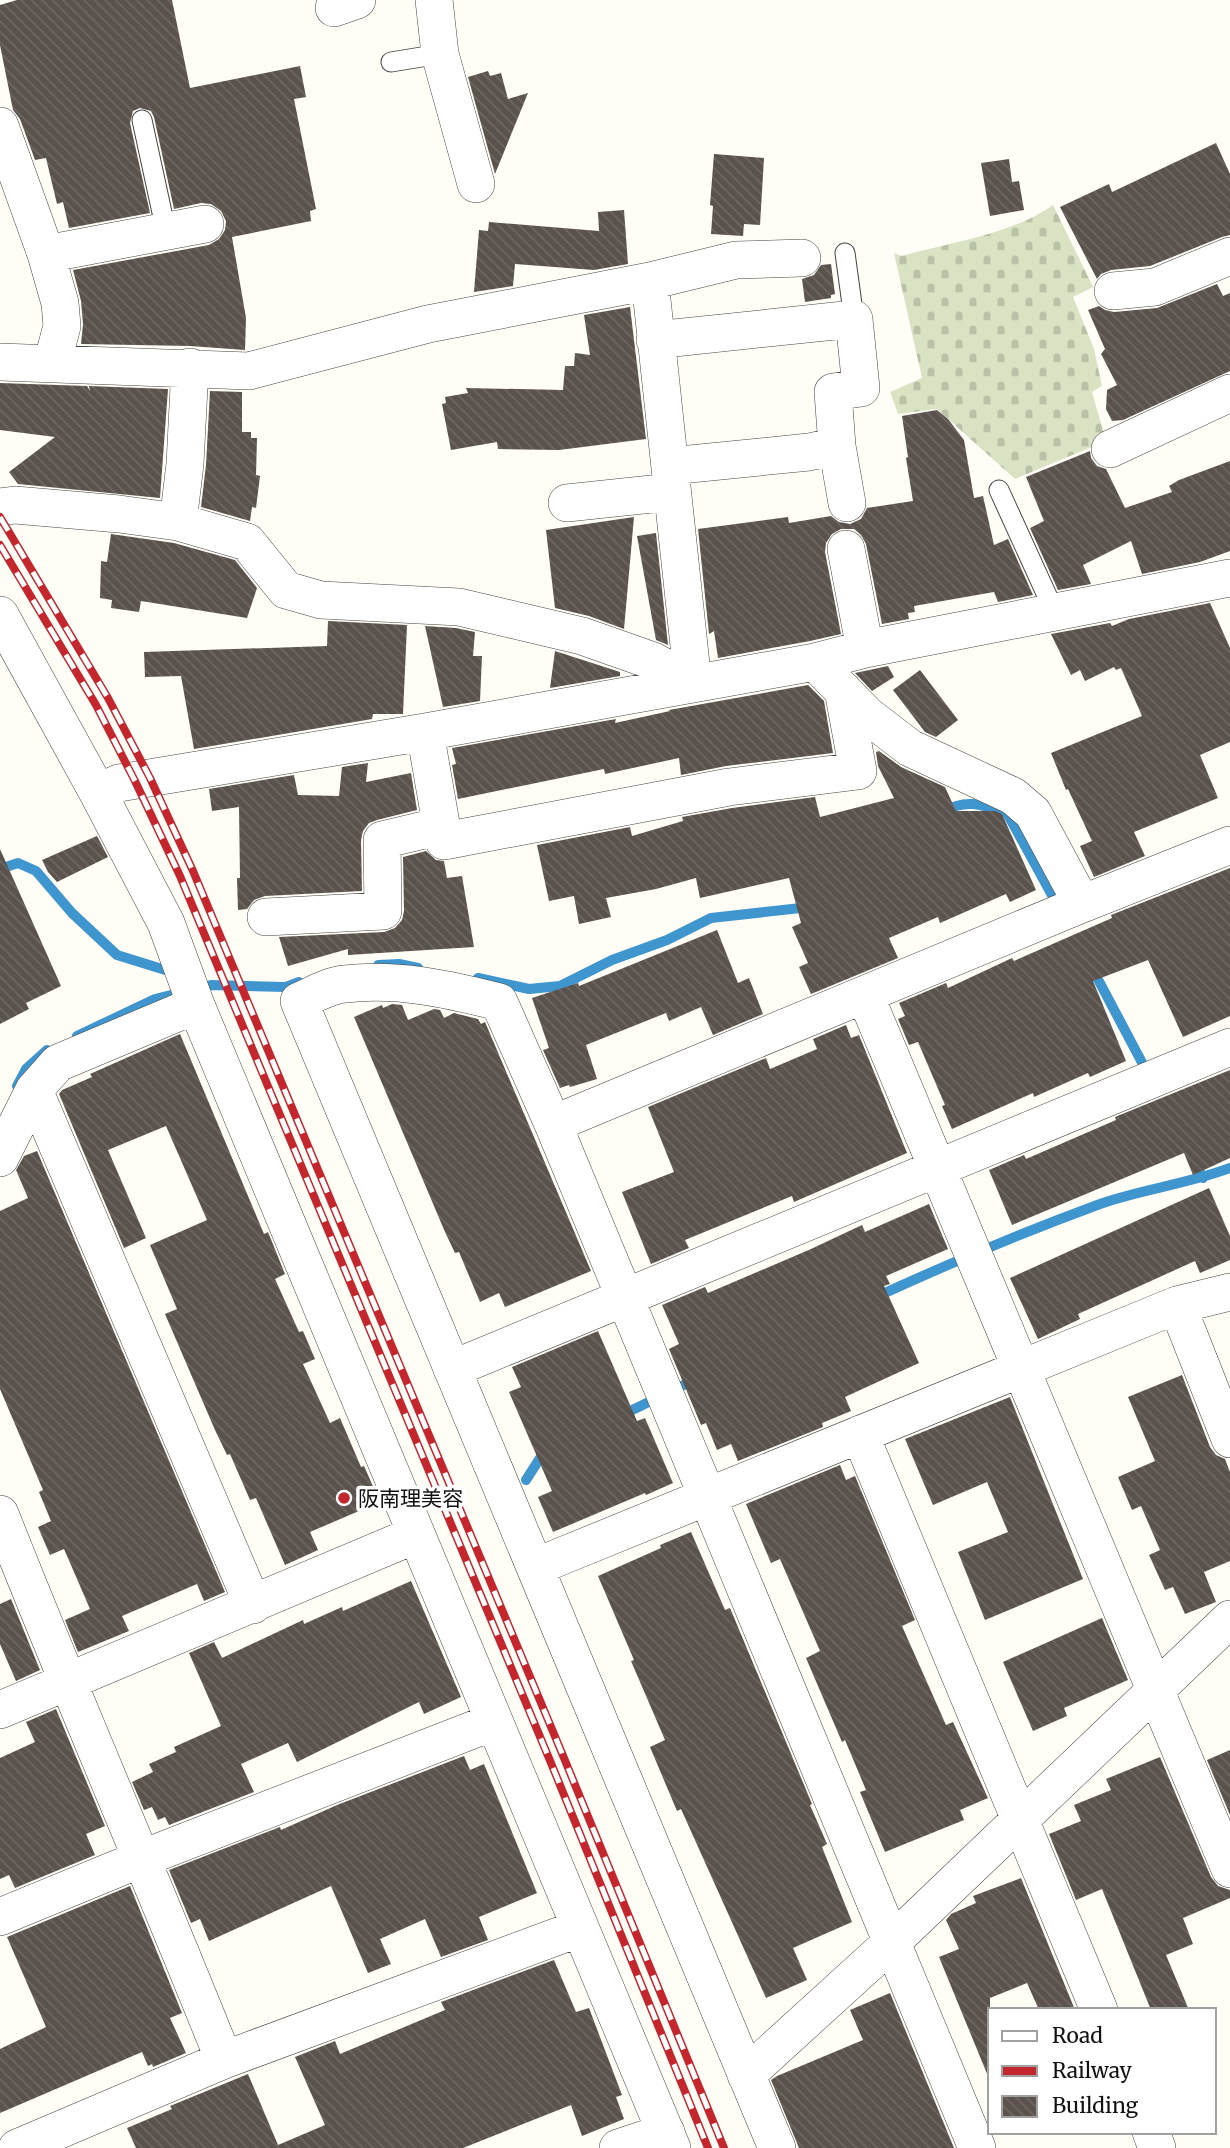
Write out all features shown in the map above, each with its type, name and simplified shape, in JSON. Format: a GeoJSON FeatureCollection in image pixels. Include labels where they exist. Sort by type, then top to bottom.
{"type":"FeatureCollection","features":[{"type":"Feature","properties":{"kind":"street"},"geometry":{"type":"LineString","coordinates":[[434,0],[440,54],[476,184]]}},
{"type":"Feature","properties":{"kind":"street"},"geometry":{"type":"LineString","coordinates":[[0,126],[46,254],[60,303],[62,326],[52,364]]}},
{"type":"Feature","properties":{"kind":"street"},"geometry":{"type":"LineString","coordinates":[[46,254],[205,224]]}},
{"type":"Feature","properties":{"kind":"street"},"geometry":{"type":"LineString","coordinates":[[1113,291],[1155,287],[1230,256]]}},
{"type":"Feature","properties":{"kind":"street"},"geometry":{"type":"LineString","coordinates":[[0,362],[249,370],[428,324],[650,281],[736,260],[802,258]]}},
{"type":"Feature","properties":{"kind":"street"},"geometry":{"type":"LineString","coordinates":[[650,281],[693,683]]}},
{"type":"Feature","properties":{"kind":"street"},"geometry":{"type":"LineString","coordinates":[[655,340],[853,319],[861,388],[832,393],[837,446],[847,503]]}},
{"type":"Feature","properties":{"kind":"street"},"geometry":{"type":"LineString","coordinates":[[178,522],[185,464],[190,367]]}},
{"type":"Feature","properties":{"kind":"street"},"geometry":{"type":"LineString","coordinates":[[1110,449],[1230,393]]}},
{"type":"Feature","properties":{"kind":"street"},"geometry":{"type":"LineString","coordinates":[[567,503],[837,446]]}},
{"type":"Feature","properties":{"kind":"street"},"geometry":{"type":"LineString","coordinates":[[5,496],[178,522],[247,541],[286,590],[321,600],[459,607],[582,636],[653,662],[693,683]]}},
{"type":"Feature","properties":{"kind":"street"},"geometry":{"type":"LineString","coordinates":[[846,550],[865,649]]}},
{"type":"Feature","properties":{"kind":"street"},"geometry":{"type":"LineString","coordinates":[[98,793],[119,783],[425,732],[815,662],[865,649],[1230,578]]}},
{"type":"Feature","properties":{"kind":"street"},"geometry":{"type":"LineString","coordinates":[[0,615],[166,923],[196,1005],[415,1535],[669,2140],[618,2148]]}},
{"type":"Feature","properties":{"kind":"street"},"geometry":{"type":"LineString","coordinates":[[815,662],[867,715],[910,748],[1013,796],[1033,813],[1067,910]]}},
{"type":"Feature","properties":{"kind":"street"},"geometry":{"type":"LineString","coordinates":[[425,732],[444,841],[729,787],[858,771],[843,690]]}},
{"type":"Feature","properties":{"kind":"street"},"geometry":{"type":"LineString","coordinates":[[266,917],[383,911],[382,840],[441,826]]}},
{"type":"Feature","properties":{"kind":"street"},"geometry":{"type":"LineString","coordinates":[[553,1124],[1230,845]]}},
{"type":"Feature","properties":{"kind":"street"},"geometry":{"type":"LineString","coordinates":[[777,2148],[299,1001],[342,984],[400,983],[440,987],[499,1002],[553,1124],[977,2148]]}},
{"type":"Feature","properties":{"kind":"street"},"geometry":{"type":"LineString","coordinates":[[865,995],[1230,1869]]}},
{"type":"Feature","properties":{"kind":"street"},"geometry":{"type":"LineString","coordinates":[[0,1158],[34,1090],[58,1063],[196,1005]]}},
{"type":"Feature","properties":{"kind":"street"},"geometry":{"type":"LineString","coordinates":[[452,1369],[1230,1047]]}},
{"type":"Feature","properties":{"kind":"street"},"geometry":{"type":"LineString","coordinates":[[34,1090],[253,1605]]}},
{"type":"Feature","properties":{"kind":"street"},"geometry":{"type":"LineString","coordinates":[[535,1567],[1177,1305],[1230,1292]]}},
{"type":"Feature","properties":{"kind":"street"},"geometry":{"type":"LineString","coordinates":[[1177,1305],[1230,1439]]}},
{"type":"Feature","properties":{"kind":"street"},"geometry":{"type":"LineString","coordinates":[[860,1434],[1018,1821],[1098,2008]]}},
{"type":"Feature","properties":{"kind":"street"},"geometry":{"type":"LineString","coordinates":[[0,1514],[66,1682],[143,1858],[225,2060]]}},
{"type":"Feature","properties":{"kind":"street"},"geometry":{"type":"LineString","coordinates":[[0,1710],[415,1535]]}},
{"type":"Feature","properties":{"kind":"street"},"geometry":{"type":"LineString","coordinates":[[746,2075],[891,1943],[1230,1619]]}},
{"type":"Feature","properties":{"kind":"street"},"geometry":{"type":"LineString","coordinates":[[0,1917],[143,1858],[493,1722]]}},
{"type":"Feature","properties":{"kind":"street"},"geometry":{"type":"LineString","coordinates":[[17,2148],[225,2060],[580,1928]]}},
{"type":"Feature","properties":{"kind":"lane"},"geometry":{"type":"LineString","coordinates":[[391,62],[440,54]]}},
{"type":"Feature","properties":{"kind":"lane"},"geometry":{"type":"LineString","coordinates":[[142,120],[166,231]]}},
{"type":"Feature","properties":{"kind":"lane"},"geometry":{"type":"LineString","coordinates":[[845,253],[853,319]]}},
{"type":"Feature","properties":{"kind":"lane"},"geometry":{"type":"LineString","coordinates":[[999,491],[1055,613]]}},
{"type":"Feature","properties":{"kind":"green space"},"geometry":{"type":"Polygon","coordinates":[[[1053,205],[1093,287],[1073,297],[1094,349],[1102,386],[1092,392],[1106,441],[1015,479],[937,409],[898,414],[890,392],[922,378],[894,253],[901,256],[1000,230],[1037,215],[1053,205]]]}},
{"type":"Feature","properties":{"kind":"building"},"geometry":{"type":"Polygon","coordinates":[[[17,0],[172,0],[190,88],[300,66],[306,97],[294,99],[316,209],[310,211],[311,221],[232,237],[246,318],[245,350],[81,344],[81,301],[73,270],[209,245],[219,239],[225,230],[226,221],[221,211],[211,204],[201,203],[174,209],[154,117],[151,111],[140,108],[133,111],[130,123],[150,213],[69,228],[63,202],[57,204],[46,158],[35,160],[20,119],[13,110],[0,45],[0,5],[17,0]]]}},
{"type":"Feature","properties":{"kind":"building"},"geometry":{"type":"Polygon","coordinates":[[[488,71],[490,76],[501,73],[508,99],[528,93],[495,174],[468,77],[488,71]]]}},
{"type":"Feature","properties":{"kind":"building"},"geometry":{"type":"Polygon","coordinates":[[[1216,143],[1230,174],[1230,235],[1150,266],[1111,270],[1097,279],[1060,207],[1109,184],[1112,192],[1216,143]]]}},
{"type":"Feature","properties":{"kind":"building"},"geometry":{"type":"Polygon","coordinates":[[[714,154],[764,158],[760,225],[744,224],[743,236],[711,234],[714,154]]]}},
{"type":"Feature","properties":{"kind":"building"},"geometry":{"type":"Polygon","coordinates":[[[1009,159],[1012,182],[1019,181],[1024,210],[990,216],[981,163],[1009,159]]]}},
{"type":"Feature","properties":{"kind":"building"},"geometry":{"type":"Polygon","coordinates":[[[624,210],[628,264],[594,270],[515,264],[513,286],[474,292],[479,230],[488,231],[489,222],[599,231],[598,212],[624,210]]]}},
{"type":"Feature","properties":{"kind":"building"},"geometry":{"type":"Polygon","coordinates":[[[831,264],[835,294],[831,295],[831,298],[805,302],[802,279],[814,275],[821,265],[831,264]]]}},
{"type":"Feature","properties":{"kind":"building"},"geometry":{"type":"Polygon","coordinates":[[[1217,284],[1223,296],[1230,293],[1230,371],[1123,420],[1112,421],[1106,409],[1107,390],[1117,385],[1101,354],[1105,349],[1088,310],[1099,306],[1114,312],[1157,308],[1217,284]]]}},
{"type":"Feature","properties":{"kind":"building"},"geometry":{"type":"Polygon","coordinates":[[[630,307],[646,439],[559,450],[498,449],[497,442],[451,450],[442,404],[446,403],[445,397],[468,393],[466,388],[563,390],[565,366],[574,366],[575,353],[590,355],[584,315],[630,307]]]}},
{"type":"Feature","properties":{"kind":"building"},"geometry":{"type":"Polygon","coordinates":[[[0,383],[87,386],[90,391],[89,386],[168,389],[160,498],[18,484],[9,472],[55,437],[0,430],[0,383]]]}},
{"type":"Feature","properties":{"kind":"building"},"geometry":{"type":"Polygon","coordinates":[[[210,391],[242,392],[242,432],[251,432],[251,438],[257,438],[256,475],[260,476],[256,508],[252,507],[250,521],[201,507],[210,391]]]}},
{"type":"Feature","properties":{"kind":"building"},"geometry":{"type":"Polygon","coordinates":[[[937,410],[948,419],[964,440],[974,498],[983,496],[994,545],[1008,539],[1033,595],[998,602],[994,592],[914,606],[915,612],[908,613],[909,619],[882,624],[866,544],[854,529],[841,529],[832,534],[826,543],[825,552],[841,634],[718,658],[714,631],[709,634],[698,529],[788,517],[789,523],[831,516],[839,522],[850,524],[861,519],[867,508],[913,501],[902,416],[937,410]]]}},
{"type":"Feature","properties":{"kind":"building"},"geometry":{"type":"Polygon","coordinates":[[[1090,451],[1097,466],[1106,469],[1125,508],[1172,492],[1169,486],[1179,480],[1230,461],[1230,551],[1200,562],[1142,574],[1131,541],[1083,565],[1091,584],[1058,590],[1030,528],[1044,521],[1026,477],[1090,451]]]}},
{"type":"Feature","properties":{"kind":"building"},"geometry":{"type":"Polygon","coordinates":[[[634,517],[624,629],[589,616],[555,608],[546,530],[634,517]]]}},
{"type":"Feature","properties":{"kind":"building"},"geometry":{"type":"Polygon","coordinates":[[[656,533],[668,645],[656,640],[637,536],[656,533]]]}},
{"type":"Feature","properties":{"kind":"building"},"geometry":{"type":"Polygon","coordinates":[[[111,534],[174,543],[235,560],[257,588],[247,618],[141,601],[139,612],[111,608],[112,600],[100,598],[101,561],[107,562],[111,534]]]}},
{"type":"Feature","properties":{"kind":"building"},"geometry":{"type":"Polygon","coordinates":[[[1210,603],[1230,648],[1230,742],[1200,755],[1218,798],[1134,832],[1145,856],[1094,877],[1080,846],[1092,841],[1051,753],[1142,716],[1121,668],[1116,670],[1114,667],[1085,681],[1080,670],[1071,675],[1051,634],[1110,623],[1112,626],[1129,619],[1210,603]]]}},
{"type":"Feature","properties":{"kind":"building"},"geometry":{"type":"Polygon","coordinates":[[[328,621],[407,625],[403,714],[373,714],[372,719],[194,749],[181,676],[145,677],[144,652],[327,646],[328,621]]]}},
{"type":"Feature","properties":{"kind":"building"},"geometry":{"type":"Polygon","coordinates":[[[425,626],[475,632],[473,656],[482,656],[480,701],[443,707],[425,626]]]}},
{"type":"Feature","properties":{"kind":"building"},"geometry":{"type":"Polygon","coordinates":[[[555,651],[620,672],[620,676],[550,688],[555,651]]]}},
{"type":"Feature","properties":{"kind":"building"},"geometry":{"type":"Polygon","coordinates":[[[888,666],[894,677],[872,691],[855,673],[888,666]]]}},
{"type":"Feature","properties":{"kind":"building"},"geometry":{"type":"Polygon","coordinates":[[[920,670],[958,720],[936,737],[925,732],[893,690],[920,670]]]}},
{"type":"Feature","properties":{"kind":"building"},"geometry":{"type":"Polygon","coordinates":[[[808,685],[824,701],[833,753],[726,766],[681,775],[679,758],[605,774],[604,769],[458,799],[452,765],[456,764],[452,748],[616,719],[615,723],[669,710],[808,685]]]}},
{"type":"Feature","properties":{"kind":"building"},"geometry":{"type":"Polygon","coordinates":[[[879,751],[901,767],[945,787],[956,811],[995,811],[1002,814],[1036,890],[1010,902],[1006,894],[940,923],[938,917],[889,938],[898,958],[811,994],[799,967],[808,963],[792,927],[801,923],[789,878],[700,898],[696,878],[606,898],[611,917],[579,924],[574,896],[549,901],[537,845],[630,827],[632,836],[683,821],[682,817],[815,797],[820,817],[894,798],[878,766],[876,752],[879,751]]]}},
{"type":"Feature","properties":{"kind":"building"},"geometry":{"type":"Polygon","coordinates":[[[368,763],[366,782],[411,773],[417,810],[369,823],[363,831],[362,891],[265,896],[254,900],[247,909],[238,910],[239,807],[212,811],[209,789],[294,775],[298,795],[339,796],[342,767],[368,763]]]}},
{"type":"Feature","properties":{"kind":"building"},"geometry":{"type":"Polygon","coordinates":[[[97,836],[108,857],[57,882],[42,860],[97,836]]]}},
{"type":"Feature","properties":{"kind":"building"},"geometry":{"type":"Polygon","coordinates":[[[0,849],[61,986],[26,1003],[29,1009],[0,1024],[0,849]]]}},
{"type":"Feature","properties":{"kind":"building"},"geometry":{"type":"Polygon","coordinates":[[[426,851],[436,860],[444,861],[447,878],[462,876],[474,947],[348,955],[348,949],[288,966],[279,937],[384,932],[395,928],[402,920],[404,911],[403,857],[426,851]]]}},
{"type":"Feature","properties":{"kind":"building"},"geometry":{"type":"Polygon","coordinates":[[[1230,868],[1230,1016],[1183,1037],[1148,960],[1093,981],[1126,1061],[1090,1077],[1088,1073],[1034,1097],[1033,1093],[952,1129],[942,1106],[945,1105],[918,1042],[909,1045],[898,1019],[905,1016],[899,1003],[946,983],[948,988],[1012,958],[1014,961],[1112,918],[1111,915],[1230,868]]]}},
{"type":"Feature","properties":{"kind":"building"},"geometry":{"type":"Polygon","coordinates":[[[717,930],[738,983],[749,978],[763,1014],[713,1035],[701,1007],[669,1021],[666,1013],[586,1045],[597,1079],[560,1088],[543,1050],[549,1048],[532,998],[578,983],[579,986],[717,930]]]}},
{"type":"Feature","properties":{"kind":"building"},"geometry":{"type":"Polygon","coordinates":[[[392,1004],[402,1005],[408,1020],[434,1009],[440,1010],[444,1018],[454,1013],[478,1019],[481,1024],[485,1022],[591,1271],[505,1307],[499,1293],[480,1302],[459,1252],[455,1253],[445,1232],[354,1017],[382,1005],[383,1008],[392,1004]]]}},
{"type":"Feature","properties":{"kind":"building"},"geometry":{"type":"Polygon","coordinates":[[[846,1025],[851,1038],[859,1035],[907,1153],[794,1202],[792,1196],[685,1240],[689,1248],[651,1264],[622,1192],[674,1172],[648,1107],[766,1058],[770,1069],[817,1049],[813,1039],[846,1025]]]}},
{"type":"Feature","properties":{"kind":"building"},"geometry":{"type":"Polygon","coordinates":[[[180,1034],[264,1234],[268,1232],[285,1274],[275,1279],[299,1332],[303,1331],[315,1359],[303,1364],[330,1423],[340,1418],[361,1467],[364,1466],[380,1502],[310,1532],[318,1550],[285,1565],[256,1498],[250,1500],[230,1454],[227,1455],[215,1430],[165,1314],[177,1309],[150,1245],[207,1220],[166,1126],[108,1150],[146,1238],[124,1248],[59,1094],[62,1090],[92,1077],[90,1074],[180,1034]]]}},
{"type":"Feature","properties":{"kind":"building"},"geometry":{"type":"Polygon","coordinates":[[[1230,1070],[1230,1158],[1193,1175],[1184,1153],[1012,1225],[989,1170],[1024,1155],[1026,1159],[1116,1120],[1115,1117],[1230,1070]]]}},
{"type":"Feature","properties":{"kind":"building"},"geometry":{"type":"Polygon","coordinates":[[[37,1151],[225,1592],[204,1601],[197,1584],[122,1616],[129,1631],[78,1652],[65,1620],[90,1609],[64,1549],[50,1555],[38,1527],[51,1521],[39,1492],[43,1490],[0,1389],[0,1211],[28,1198],[16,1170],[24,1156],[37,1151]]]}},
{"type":"Feature","properties":{"kind":"building"},"geometry":{"type":"Polygon","coordinates":[[[1209,1188],[1230,1236],[1230,1260],[1200,1273],[1195,1261],[1078,1314],[1080,1319],[1038,1339],[1010,1278],[1209,1188]]]}},
{"type":"Feature","properties":{"kind":"building"},"geometry":{"type":"Polygon","coordinates":[[[929,1204],[948,1249],[886,1276],[890,1284],[884,1286],[919,1363],[845,1397],[851,1411],[822,1423],[823,1427],[738,1461],[731,1444],[717,1450],[706,1423],[701,1425],[669,1349],[679,1344],[662,1305],[705,1287],[708,1293],[862,1225],[865,1232],[929,1204]]]}},
{"type":"Feature","properties":{"kind":"building"},"geometry":{"type":"Polygon","coordinates":[[[598,1331],[637,1421],[645,1418],[673,1483],[553,1532],[538,1497],[552,1491],[509,1392],[521,1387],[512,1367],[598,1331]]]}},
{"type":"Feature","properties":{"kind":"building"},"geometry":{"type":"Polygon","coordinates":[[[1182,1375],[1210,1447],[1216,1455],[1225,1459],[1230,1472],[1230,1561],[1204,1572],[1216,1602],[1185,1614],[1173,1587],[1165,1590],[1149,1555],[1160,1550],[1141,1506],[1132,1510],[1118,1477],[1155,1461],[1128,1397],[1182,1375]]]}},
{"type":"Feature","properties":{"kind":"building"},"geometry":{"type":"Polygon","coordinates":[[[1010,1397],[1083,1579],[985,1620],[958,1552],[1008,1532],[987,1482],[933,1505],[905,1439],[1010,1397]]]}},
{"type":"Feature","properties":{"kind":"building"},"geometry":{"type":"Polygon","coordinates":[[[840,1465],[846,1480],[855,1476],[915,1620],[902,1626],[946,1725],[953,1722],[988,1798],[960,1810],[964,1820],[885,1852],[860,1792],[866,1790],[806,1658],[820,1651],[780,1559],[771,1563],[746,1504],[840,1465]]]}},
{"type":"Feature","properties":{"kind":"building"},"geometry":{"type":"Polygon","coordinates":[[[691,1532],[725,1610],[730,1608],[812,1804],[810,1805],[827,1844],[822,1847],[852,1922],[793,1948],[807,1980],[766,1998],[681,1809],[677,1811],[650,1747],[665,1740],[598,1576],[691,1532]]]}},
{"type":"Feature","properties":{"kind":"building"},"geometry":{"type":"Polygon","coordinates":[[[411,1581],[461,1697],[424,1714],[419,1702],[297,1762],[288,1743],[241,1764],[254,1792],[169,1825],[165,1817],[158,1820],[152,1807],[144,1810],[132,1782],[153,1772],[149,1764],[176,1752],[174,1747],[221,1726],[189,1653],[214,1642],[222,1658],[303,1620],[304,1624],[342,1607],[343,1611],[411,1581]]]}},
{"type":"Feature","properties":{"kind":"building"},"geometry":{"type":"Polygon","coordinates":[[[11,1599],[40,1670],[16,1681],[0,1644],[0,1604],[11,1599]]]}},
{"type":"Feature","properties":{"kind":"building"},"geometry":{"type":"Polygon","coordinates":[[[1102,1618],[1128,1680],[1064,1708],[1067,1716],[1033,1731],[1003,1662],[1102,1618]]]}},
{"type":"Feature","properties":{"kind":"building"},"geometry":{"type":"Polygon","coordinates":[[[56,1709],[105,1826],[86,1834],[95,1855],[15,1888],[9,1875],[0,1879],[0,1758],[35,1742],[26,1722],[56,1709]]]}},
{"type":"Feature","properties":{"kind":"building"},"geometry":{"type":"Polygon","coordinates":[[[1230,1750],[1230,1815],[1207,1760],[1230,1750]]]}},
{"type":"Feature","properties":{"kind":"building"},"geometry":{"type":"Polygon","coordinates":[[[464,1756],[470,1770],[484,1764],[537,1893],[479,1917],[488,1940],[441,1957],[425,1919],[380,1939],[391,1964],[368,1973],[331,1886],[209,1941],[200,1919],[191,1923],[169,1870],[280,1827],[281,1830],[337,1805],[464,1756]]]}},
{"type":"Feature","properties":{"kind":"building"},"geometry":{"type":"Polygon","coordinates":[[[1160,1757],[1211,1877],[1218,1886],[1230,1890],[1230,1898],[1183,1918],[1193,1944],[1166,1955],[1188,2008],[1150,2008],[1102,1889],[1076,1900],[1049,1834],[1081,1821],[1074,1805],[1111,1790],[1106,1779],[1160,1757]]]}},
{"type":"Feature","properties":{"kind":"building"},"geometry":{"type":"Polygon","coordinates":[[[1021,1878],[1074,2008],[1038,2008],[1027,1983],[990,1998],[988,2076],[939,1957],[959,1949],[946,1920],[951,1914],[976,1903],[973,1896],[1021,1878]]]}},
{"type":"Feature","properties":{"kind":"building"},"geometry":{"type":"Polygon","coordinates":[[[130,1886],[182,2013],[170,2018],[186,2053],[153,2067],[152,2064],[148,2066],[142,2052],[0,2113],[0,2049],[46,2027],[7,1937],[130,1886]]]}},
{"type":"Feature","properties":{"kind":"building"},"geometry":{"type":"Polygon","coordinates":[[[554,1960],[576,2012],[589,2008],[622,2095],[616,2097],[624,2119],[582,2136],[571,2105],[463,2148],[136,2148],[127,2128],[172,2109],[170,2106],[248,2074],[278,2145],[325,2125],[295,2057],[335,2041],[340,2054],[445,2010],[441,2002],[554,1960]]]}},
{"type":"Feature","properties":{"kind":"building"},"geometry":{"type":"Polygon","coordinates":[[[890,1993],[954,2148],[799,2148],[771,2080],[863,2040],[850,2010],[890,1993]]]}},
{"type":"Feature","properties":{"kind":"waterway"},"geometry":{"type":"LineString","coordinates":[[943,812],[967,804],[982,805],[1007,813],[1058,906]]}},
{"type":"Feature","properties":{"kind":"waterway"},"geometry":{"type":"LineString","coordinates":[[0,869],[18,863],[36,871],[72,913],[117,955],[175,973]]}},
{"type":"Feature","properties":{"kind":"waterway"},"geometry":{"type":"LineString","coordinates":[[478,978],[529,989],[560,986],[612,960],[667,940],[711,918],[810,907]]}},
{"type":"Feature","properties":{"kind":"waterway"},"geometry":{"type":"LineString","coordinates":[[378,965],[399,964],[418,968]]}},
{"type":"Feature","properties":{"kind":"waterway"},"geometry":{"type":"LineString","coordinates":[[1092,968],[1147,1072]]}},
{"type":"Feature","properties":{"kind":"waterway"},"geometry":{"type":"LineString","coordinates":[[77,1036],[155,999],[211,985],[286,987],[299,982]]}},
{"type":"Feature","properties":{"kind":"waterway"},"geometry":{"type":"LineString","coordinates":[[17,1086],[26,1069],[47,1050]]}},
{"type":"Feature","properties":{"kind":"waterway"},"geometry":{"type":"LineString","coordinates":[[1195,1163],[1203,1178]]}},
{"type":"Feature","properties":{"kind":"waterway"},"geometry":{"type":"LineString","coordinates":[[876,1297],[987,1248],[1100,1204],[1230,1168]]}},
{"type":"Feature","properties":{"kind":"waterway"},"geometry":{"type":"LineString","coordinates":[[622,1415],[694,1380]]}},
{"type":"Feature","properties":{"kind":"waterway"},"geometry":{"type":"LineString","coordinates":[[526,1480],[546,1453]]}},
{"type":"Feature","properties":{"kind":"railway"},"geometry":{"type":"LineString","coordinates":[[0,517],[108,698],[150,778],[193,871],[724,2148]]}},
{"type":"Feature","properties":{"kind":"railway"},"geometry":{"type":"LineString","coordinates":[[0,545],[96,705],[180,876],[551,1763],[708,2148]]}},
{"type":"Feature","properties":{"kind":"place","name":"阪南理美容"},"geometry":{"type":"Point","coordinates":[344,1498]}}]}
